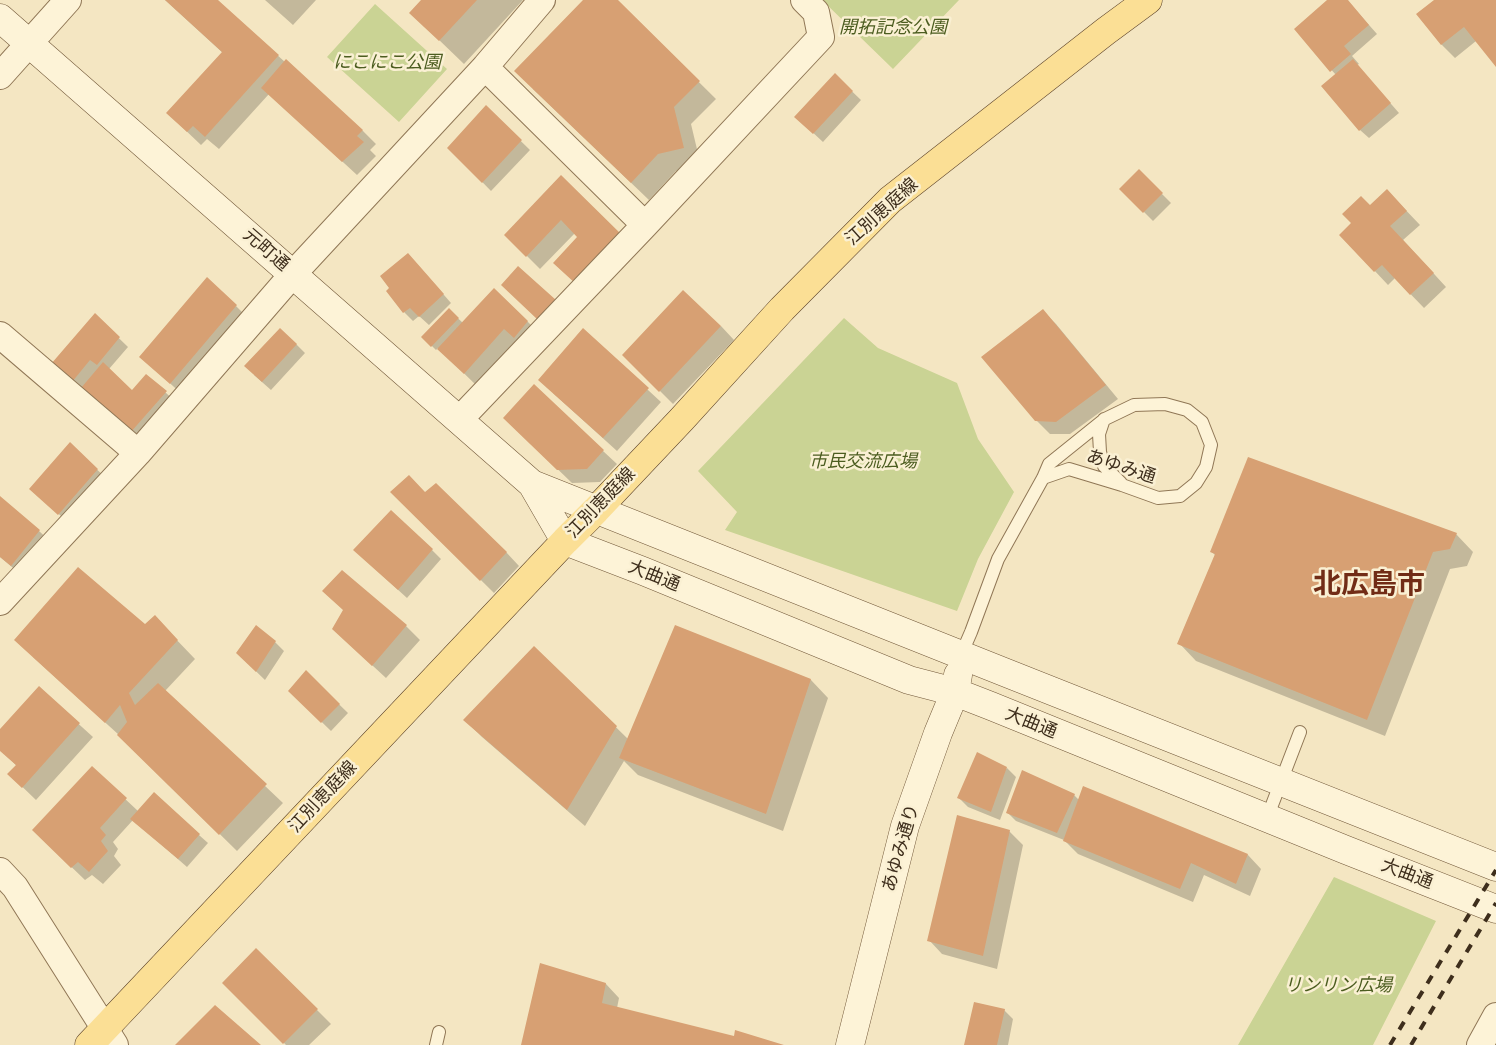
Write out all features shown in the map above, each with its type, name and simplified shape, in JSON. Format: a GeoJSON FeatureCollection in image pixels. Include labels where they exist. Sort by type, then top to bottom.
{"type":"FeatureCollection","features":[{"type":"Feature","properties":{"kind":"main road","name":"江別恵庭線"},"geometry":{"type":"LineString","coordinates":[[103,1040],[565,540],[682,419],[782,309],[890,200],[1148,0]]}},
{"type":"Feature","properties":{"kind":"main road","name":"元町通"},"geometry":{"type":"LineString","coordinates":[[0,18],[532,484]]}},
{"type":"Feature","properties":{"kind":"main road","name":"大曲通"},"geometry":{"type":"LineString","coordinates":[[532,484],[1496,867]]}},
{"type":"Feature","properties":{"kind":"main road"},"geometry":{"type":"LineString","coordinates":[[532,484],[565,540]]}},
{"type":"Feature","properties":{"kind":"main road","name":"大曲通"},"geometry":{"type":"LineString","coordinates":[[565,540],[909,680],[955,692],[1496,909]]}},
{"type":"Feature","properties":{"kind":"main road","name":"あゆみ通り"},"geometry":{"type":"LineString","coordinates":[[850,1045],[905,826],[938,733],[955,692],[961,655]]}},
{"type":"Feature","properties":{"kind":"street"},"geometry":{"type":"LineString","coordinates":[[0,76],[68,0]]}},
{"type":"Feature","properties":{"kind":"street"},"geometry":{"type":"LineString","coordinates":[[0,602],[138,453],[293,274],[484,67],[542,0]]}},
{"type":"Feature","properties":{"kind":"street"},"geometry":{"type":"LineString","coordinates":[[459,420],[821,36],[816,12],[804,0]]}},
{"type":"Feature","properties":{"kind":"street"},"geometry":{"type":"LineString","coordinates":[[484,67],[645,224]]}},
{"type":"Feature","properties":{"kind":"street"},"geometry":{"type":"LineString","coordinates":[[0,335],[138,453]]}},
{"type":"Feature","properties":{"kind":"street"},"geometry":{"type":"LineString","coordinates":[[0,871],[16,887],[103,1040]]}},
{"type":"Feature","properties":{"kind":"street"},"geometry":{"type":"LineString","coordinates":[[1480,1045],[1496,1016]]}},
{"type":"Feature","properties":{"kind":"lane","name":"あゆみ通"},"geometry":{"type":"LineString","coordinates":[[961,655],[998,559],[1049,464],[1105,418],[1134,405],[1165,404],[1188,410],[1202,422],[1211,445],[1206,467],[1196,484],[1180,496],[1158,498],[1070,469],[1043,478]]}},
{"type":"Feature","properties":{"kind":"lane"},"geometry":{"type":"LineString","coordinates":[[1105,418],[1099,434],[1100,452],[1104,466],[1122,485]]}},
{"type":"Feature","properties":{"kind":"lane"},"geometry":{"type":"LineString","coordinates":[[1267,818],[1300,732]]}},
{"type":"Feature","properties":{"kind":"lane"},"geometry":{"type":"LineString","coordinates":[[436,1045],[439,1032]]}},
{"type":"Feature","properties":{"kind":"green space","name":"開拓記念公園"},"geometry":{"type":"Polygon","coordinates":[[[822,0],[959,0],[893,69],[822,0]]]}},
{"type":"Feature","properties":{"kind":"green space","name":"にこにこ公園"},"geometry":{"type":"Polygon","coordinates":[[[375,4],[447,69],[399,122],[327,57],[375,4]]]}},
{"type":"Feature","properties":{"kind":"green space","name":"市民交流広場"},"geometry":{"type":"Polygon","coordinates":[[[844,318],[878,348],[957,383],[978,439],[1014,492],[978,559],[957,611],[725,530],[737,512],[698,471],[844,318]]]}},
{"type":"Feature","properties":{"kind":"green space","name":"リンリン広場"},"geometry":{"type":"Polygon","coordinates":[[[1334,877],[1436,921],[1373,1045],[1238,1045],[1334,877]]]}},
{"type":"Feature","properties":{"kind":"building"},"geometry":{"type":"Polygon","coordinates":[[[165,0],[218,0],[279,55],[205,137],[193,126],[187,132],[166,113],[222,52],[165,0]]]}},
{"type":"Feature","properties":{"kind":"building"},"geometry":{"type":"Polygon","coordinates":[[[421,0],[477,0],[439,41],[409,13],[421,0]]]}},
{"type":"Feature","properties":{"kind":"building"},"geometry":{"type":"Polygon","coordinates":[[[583,0],[618,0],[700,81],[674,107],[684,148],[658,154],[631,183],[514,71],[583,0]]]}},
{"type":"Feature","properties":{"kind":"building"},"geometry":{"type":"Polygon","coordinates":[[[1327,0],[1348,0],[1369,25],[1344,46],[1351,54],[1330,72],[1294,29],[1327,0]]]}},
{"type":"Feature","properties":{"kind":"building"},"geometry":{"type":"Polygon","coordinates":[[[1434,0],[1496,0],[1496,67],[1464,27],[1441,45],[1416,14],[1434,0]]]}},
{"type":"Feature","properties":{"kind":"building"},"geometry":{"type":"Polygon","coordinates":[[[286,59],[363,130],[357,136],[364,142],[342,162],[261,88],[286,59]]]}},
{"type":"Feature","properties":{"kind":"building"},"geometry":{"type":"Polygon","coordinates":[[[1353,59],[1391,103],[1359,131],[1321,86],[1353,59]]]}},
{"type":"Feature","properties":{"kind":"building"},"geometry":{"type":"Polygon","coordinates":[[[835,73],[853,91],[813,134],[794,117],[835,73]]]}},
{"type":"Feature","properties":{"kind":"building"},"geometry":{"type":"Polygon","coordinates":[[[486,105],[522,140],[482,183],[447,148],[486,105]]]}},
{"type":"Feature","properties":{"kind":"building"},"geometry":{"type":"Polygon","coordinates":[[[1139,169],[1163,193],[1143,213],[1119,189],[1139,169]]]}},
{"type":"Feature","properties":{"kind":"building"},"geometry":{"type":"Polygon","coordinates":[[[561,175],[624,237],[576,284],[553,263],[577,237],[561,220],[526,257],[504,235],[561,175]]]}},
{"type":"Feature","properties":{"kind":"building"},"geometry":{"type":"Polygon","coordinates":[[[1387,189],[1407,211],[1390,226],[1434,273],[1410,295],[1382,265],[1374,272],[1339,235],[1351,223],[1342,214],[1361,196],[1370,205],[1387,189]]]}},
{"type":"Feature","properties":{"kind":"building"},"geometry":{"type":"Polygon","coordinates":[[[408,253],[444,294],[419,317],[410,308],[403,313],[386,291],[389,288],[380,276],[408,253]]]}},
{"type":"Feature","properties":{"kind":"building"},"geometry":{"type":"Polygon","coordinates":[[[518,266],[556,300],[538,320],[501,285],[518,266]]]}},
{"type":"Feature","properties":{"kind":"building"},"geometry":{"type":"Polygon","coordinates":[[[207,277],[237,305],[170,384],[139,357],[207,277]]]}},
{"type":"Feature","properties":{"kind":"building"},"geometry":{"type":"Polygon","coordinates":[[[494,288],[528,321],[514,338],[504,329],[464,374],[437,349],[494,288]]]}},
{"type":"Feature","properties":{"kind":"building"},"geometry":{"type":"Polygon","coordinates":[[[683,290],[721,326],[659,392],[622,355],[683,290]]]}},
{"type":"Feature","properties":{"kind":"building"},"geometry":{"type":"Polygon","coordinates":[[[449,308],[459,318],[431,347],[421,337],[449,308]]]}},
{"type":"Feature","properties":{"kind":"building"},"geometry":{"type":"Polygon","coordinates":[[[1043,309],[1106,385],[1056,422],[1035,421],[981,357],[1043,309]]]}},
{"type":"Feature","properties":{"kind":"building"},"geometry":{"type":"Polygon","coordinates":[[[95,313],[120,337],[97,365],[90,360],[72,382],[51,364],[95,313]]]}},
{"type":"Feature","properties":{"kind":"building"},"geometry":{"type":"Polygon","coordinates":[[[280,328],[297,344],[262,382],[244,366],[280,328]]]}},
{"type":"Feature","properties":{"kind":"building"},"geometry":{"type":"Polygon","coordinates":[[[583,328],[649,388],[603,438],[538,380],[583,328]]]}},
{"type":"Feature","properties":{"kind":"building"},"geometry":{"type":"Polygon","coordinates":[[[103,362],[132,390],[146,374],[167,391],[130,433],[81,388],[103,362]]]}},
{"type":"Feature","properties":{"kind":"building"},"geometry":{"type":"Polygon","coordinates":[[[534,384],[604,450],[587,469],[557,470],[503,418],[534,384]]]}},
{"type":"Feature","properties":{"kind":"building"},"geometry":{"type":"Polygon","coordinates":[[[70,442],[98,469],[58,515],[29,489],[70,442]]]}},
{"type":"Feature","properties":{"kind":"building"},"geometry":{"type":"Polygon","coordinates":[[[1248,457],[1457,533],[1450,549],[1433,552],[1367,720],[1177,644],[1215,554],[1210,552],[1248,457]]]}},
{"type":"Feature","properties":{"kind":"building"},"geometry":{"type":"Polygon","coordinates":[[[409,475],[425,492],[436,483],[507,552],[480,581],[390,492],[409,475]]]}},
{"type":"Feature","properties":{"kind":"building"},"geometry":{"type":"Polygon","coordinates":[[[0,496],[40,530],[11,566],[0,557],[0,496]]]}},
{"type":"Feature","properties":{"kind":"building"},"geometry":{"type":"Polygon","coordinates":[[[391,510],[433,549],[398,590],[353,550],[391,510]]]}},
{"type":"Feature","properties":{"kind":"building"},"geometry":{"type":"Polygon","coordinates":[[[78,567],[145,624],[155,615],[178,640],[129,693],[135,705],[158,683],[267,784],[219,835],[117,735],[127,722],[120,705],[105,723],[14,640],[78,567]]]}},
{"type":"Feature","properties":{"kind":"building"},"geometry":{"type":"Polygon","coordinates":[[[342,570],[407,625],[372,666],[332,629],[343,610],[322,591],[342,570]]]}},
{"type":"Feature","properties":{"kind":"building"},"geometry":{"type":"Polygon","coordinates":[[[256,625],[276,641],[256,672],[236,653],[256,625]]]}},
{"type":"Feature","properties":{"kind":"building"},"geometry":{"type":"Polygon","coordinates":[[[675,625],[811,679],[766,814],[619,758],[675,625]]]}},
{"type":"Feature","properties":{"kind":"building"},"geometry":{"type":"Polygon","coordinates":[[[534,646],[617,726],[567,810],[463,720],[534,646]]]}},
{"type":"Feature","properties":{"kind":"building"},"geometry":{"type":"Polygon","coordinates":[[[306,670],[340,704],[321,723],[288,691],[306,670]]]}},
{"type":"Feature","properties":{"kind":"building"},"geometry":{"type":"Polygon","coordinates":[[[39,686],[80,723],[22,788],[7,774],[16,765],[0,751],[0,729],[39,686]]]}},
{"type":"Feature","properties":{"kind":"building"},"geometry":{"type":"Polygon","coordinates":[[[977,752],[1007,767],[991,812],[957,798],[977,752]]]}},
{"type":"Feature","properties":{"kind":"building"},"geometry":{"type":"Polygon","coordinates":[[[92,766],[127,798],[100,828],[106,835],[101,841],[108,851],[89,872],[78,862],[71,868],[32,830],[92,766]]]}},
{"type":"Feature","properties":{"kind":"building"},"geometry":{"type":"Polygon","coordinates":[[[1022,770],[1075,794],[1057,833],[1006,813],[1022,770]]]}},
{"type":"Feature","properties":{"kind":"building"},"geometry":{"type":"Polygon","coordinates":[[[1083,786],[1248,854],[1236,884],[1191,863],[1180,889],[1063,841],[1083,786]]]}},
{"type":"Feature","properties":{"kind":"building"},"geometry":{"type":"Polygon","coordinates":[[[154,792],[200,834],[178,859],[130,819],[154,792]]]}},
{"type":"Feature","properties":{"kind":"building"},"geometry":{"type":"Polygon","coordinates":[[[957,815],[1010,830],[983,956],[927,941],[957,815]]]}},
{"type":"Feature","properties":{"kind":"building"},"geometry":{"type":"Polygon","coordinates":[[[256,948],[318,1009],[283,1044],[222,983],[256,948]]]}},
{"type":"Feature","properties":{"kind":"building"},"geometry":{"type":"Polygon","coordinates":[[[540,963],[606,983],[602,1003],[734,1036],[735,1030],[784,1045],[521,1045],[540,963]]]}},
{"type":"Feature","properties":{"kind":"building"},"geometry":{"type":"Polygon","coordinates":[[[974,1002],[1005,1009],[997,1045],[964,1045],[974,1002]]]}},
{"type":"Feature","properties":{"kind":"building"},"geometry":{"type":"Polygon","coordinates":[[[215,1005],[261,1045],[175,1045],[215,1005]]]}},
{"type":"Feature","properties":{"kind":"railway"},"geometry":{"type":"LineString","coordinates":[[1390,1045],[1496,870]]}},
{"type":"Feature","properties":{"kind":"railway"},"geometry":{"type":"LineString","coordinates":[[1411,1045],[1496,903]]}},
{"type":"Feature","properties":{"kind":"district","name":"北広島市"},"geometry":{"type":"Point","coordinates":[1369,585]}}]}
